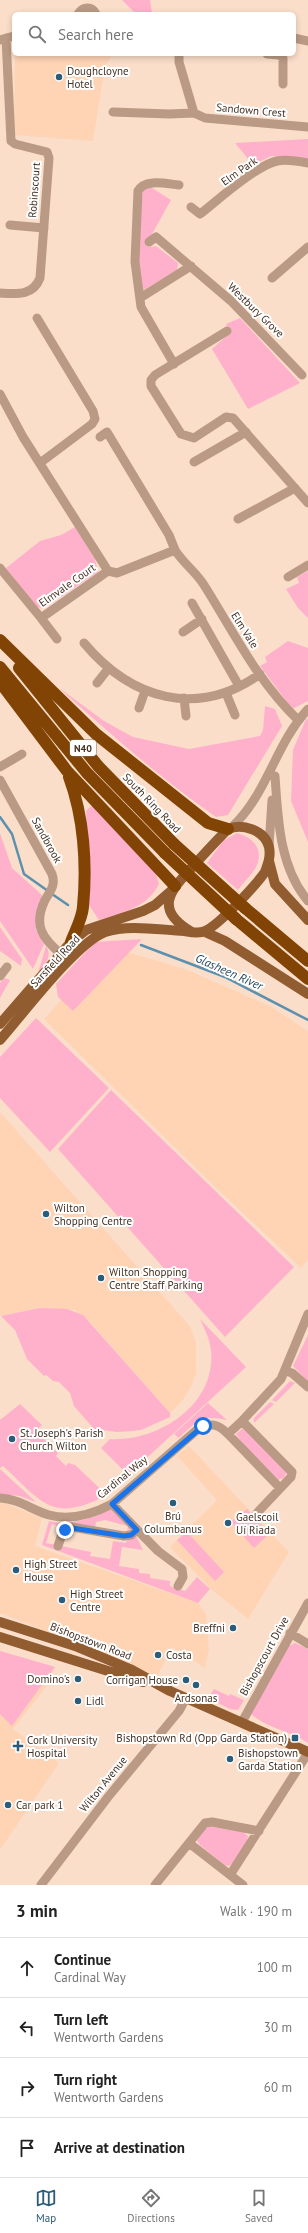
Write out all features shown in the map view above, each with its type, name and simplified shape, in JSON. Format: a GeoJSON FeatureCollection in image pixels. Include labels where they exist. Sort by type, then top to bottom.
{"type":"FeatureCollection","features":[{"type":"Feature","properties":{"kind":"highway"},"geometry":{"type":"LineString","coordinates":[[0,640],[96,734],[208,823],[230,828]]}},
{"type":"Feature","properties":{"kind":"highway","name":"South Ring Road"},"geometry":{"type":"LineString","coordinates":[[0,643],[98,766],[174,844],[245,908],[308,961]]}},
{"type":"Feature","properties":{"kind":"highway","name":"N40"},"geometry":{"type":"LineString","coordinates":[[0,667],[87,773],[165,853],[236,919],[308,979]]}},
{"type":"Feature","properties":{"kind":"highway"},"geometry":{"type":"LineString","coordinates":[[0,682],[67,771],[173,889]]}},
{"type":"Feature","properties":{"kind":"highway"},"geometry":{"type":"LineString","coordinates":[[67,771],[77,797],[82,820],[83,850],[83,908],[71,942]]}},
{"type":"Feature","properties":{"kind":"main road"},"geometry":{"type":"LineString","coordinates":[[230,828],[248,827],[259,833],[269,846],[269,861],[275,884],[308,920]]}},
{"type":"Feature","properties":{"kind":"main road","name":"Sarsfield Road"},"geometry":{"type":"LineString","coordinates":[[0,1024],[71,942],[95,926],[143,911],[155,905],[173,889],[230,828]]}},
{"type":"Feature","properties":{"kind":"main road"},"geometry":{"type":"LineString","coordinates":[[204,932],[214,925],[260,880],[269,861]]}},
{"type":"Feature","properties":{"kind":"main road"},"geometry":{"type":"LineString","coordinates":[[173,889],[169,899],[170,910],[176,920],[192,932]]}},
{"type":"Feature","properties":{"kind":"main road","name":"Sarsfield Road"},"geometry":{"type":"LineString","coordinates":[[0,1040],[51,982],[93,938],[106,932],[117,930],[146,929],[204,932]]}},
{"type":"Feature","properties":{"kind":"main road"},"geometry":{"type":"LineString","coordinates":[[204,932],[232,945],[308,994]]}},
{"type":"Feature","properties":{"kind":"main road","name":"Bishopstown Road"},"geometry":{"type":"LineString","coordinates":[[0,1622],[97,1655],[130,1669],[170,1691],[308,1752]]}},
{"type":"Feature","properties":{"kind":"main road","name":"Bishopstown Road"},"geometry":{"type":"LineString","coordinates":[[0,1637],[170,1691]]}},
{"type":"Feature","properties":{"kind":"street"},"geometry":{"type":"LineString","coordinates":[[80,12],[83,8],[93,7]]}},
{"type":"Feature","properties":{"kind":"street","name":"Robinscourt"},"geometry":{"type":"LineString","coordinates":[[0,293],[22,294],[38,284],[40,278],[49,158],[47,152],[15,144],[11,141],[7,38]]}},
{"type":"Feature","properties":{"kind":"street"},"geometry":{"type":"LineString","coordinates":[[296,38],[308,41]]}},
{"type":"Feature","properties":{"kind":"street"},"geometry":{"type":"LineString","coordinates":[[179,56],[179,62],[194,113]]}},
{"type":"Feature","properties":{"kind":"street"},"geometry":{"type":"LineString","coordinates":[[280,56],[283,58],[283,84]]}},
{"type":"Feature","properties":{"kind":"street","name":"Sandown Crest"},"geometry":{"type":"LineString","coordinates":[[114,112],[169,114],[194,113],[205,118],[308,127]]}},
{"type":"Feature","properties":{"kind":"street","name":"Elm Park"},"geometry":{"type":"LineString","coordinates":[[192,207],[200,214],[262,168],[275,162],[285,160],[308,163]]}},
{"type":"Feature","properties":{"kind":"street"},"geometry":{"type":"LineString","coordinates":[[174,364],[141,307],[135,262],[138,191],[141,186],[146,183],[179,185]]}},
{"type":"Feature","properties":{"kind":"street","name":"Robinscourt"},"geometry":{"type":"LineString","coordinates":[[10,225],[44,228]]}},
{"type":"Feature","properties":{"kind":"street","name":"Westbury Grove"},"geometry":{"type":"LineString","coordinates":[[149,242],[156,237],[231,301],[302,375]]}},
{"type":"Feature","properties":{"kind":"street"},"geometry":{"type":"LineString","coordinates":[[272,278],[308,247]]}},
{"type":"Feature","properties":{"kind":"street"},"geometry":{"type":"LineString","coordinates":[[140,298],[190,266]]}},
{"type":"Feature","properties":{"kind":"street"},"geometry":{"type":"LineString","coordinates":[[37,318],[93,411],[95,419],[92,424],[40,463]]}},
{"type":"Feature","properties":{"kind":"street"},"geometry":{"type":"LineString","coordinates":[[35,333],[43,328]]}},
{"type":"Feature","properties":{"kind":"street"},"geometry":{"type":"LineString","coordinates":[[227,331],[155,375],[151,380],[151,386],[181,434],[194,438],[226,417],[233,418],[308,503]]}},
{"type":"Feature","properties":{"kind":"street"},"geometry":{"type":"LineString","coordinates":[[0,394],[40,463],[108,571],[117,573],[166,555],[175,550]]}},
{"type":"Feature","properties":{"kind":"street","name":"Elm Vale"},"geometry":{"type":"LineString","coordinates":[[100,437],[107,432],[169,535],[182,562],[203,583],[260,674],[287,710],[298,720]]}},
{"type":"Feature","properties":{"kind":"street"},"geometry":{"type":"LineString","coordinates":[[194,462],[246,432]]}},
{"type":"Feature","properties":{"kind":"street"},"geometry":{"type":"LineString","coordinates":[[238,519],[295,488]]}},
{"type":"Feature","properties":{"kind":"street"},"geometry":{"type":"LineString","coordinates":[[288,577],[308,565]]}},
{"type":"Feature","properties":{"kind":"street","name":"Elmvale Court"},"geometry":{"type":"LineString","coordinates":[[0,568],[58,639]]}},
{"type":"Feature","properties":{"kind":"street","name":"Elmvale Court"},"geometry":{"type":"LineString","coordinates":[[41,618],[108,571]]}},
{"type":"Feature","properties":{"kind":"street"},"geometry":{"type":"LineString","coordinates":[[192,603],[202,618],[239,686]]}},
{"type":"Feature","properties":{"kind":"street"},"geometry":{"type":"LineString","coordinates":[[183,632],[202,618]]}},
{"type":"Feature","properties":{"kind":"street"},"geometry":{"type":"LineString","coordinates":[[84,643],[108,669],[120,678],[145,691],[184,698],[196,698],[226,693],[260,674]]}},
{"type":"Feature","properties":{"kind":"street"},"geometry":{"type":"LineString","coordinates":[[97,682],[108,669]]}},
{"type":"Feature","properties":{"kind":"street"},"geometry":{"type":"LineString","coordinates":[[139,708],[145,691]]}},
{"type":"Feature","properties":{"kind":"street"},"geometry":{"type":"LineString","coordinates":[[226,693],[235,715]]}},
{"type":"Feature","properties":{"kind":"street"},"geometry":{"type":"LineString","coordinates":[[184,698],[186,716]]}},
{"type":"Feature","properties":{"kind":"street"},"geometry":{"type":"LineString","coordinates":[[230,828],[246,813],[277,758],[289,733],[308,709]]}},
{"type":"Feature","properties":{"kind":"street"},"geometry":{"type":"LineString","coordinates":[[0,767],[22,754]]}},
{"type":"Feature","properties":{"kind":"street"},"geometry":{"type":"LineString","coordinates":[[269,846],[277,758]]}},
{"type":"Feature","properties":{"kind":"street"},"geometry":{"type":"LineString","coordinates":[[275,776],[279,830],[289,867],[308,901]]}},
{"type":"Feature","properties":{"kind":"street","name":"Sandbrook"},"geometry":{"type":"LineString","coordinates":[[0,780],[52,874],[53,888],[45,900],[41,913],[40,929],[46,941],[61,954]]}},
{"type":"Feature","properties":{"kind":"street"},"geometry":{"type":"LineString","coordinates":[[0,976],[7,967]]}},
{"type":"Feature","properties":{"kind":"street"},"geometry":{"type":"LineString","coordinates":[[280,1488],[228,1434],[274,1388],[285,1371],[308,1314]]}},
{"type":"Feature","properties":{"kind":"street"},"geometry":{"type":"LineString","coordinates":[[285,1371],[292,1373],[308,1387]]}},
{"type":"Feature","properties":{"kind":"street"},"geometry":{"type":"LineString","coordinates":[[242,1421],[292,1472],[291,1477],[257,1513]]}},
{"type":"Feature","properties":{"kind":"street","name":"Cardinal Way"},"geometry":{"type":"LineString","coordinates":[[0,1498],[18,1501],[49,1515],[61,1517],[86,1515],[112,1504],[203,1426],[212,1423],[218,1425],[228,1434]]}},
{"type":"Feature","properties":{"kind":"street"},"geometry":{"type":"LineString","coordinates":[[112,1504],[137,1530],[182,1569],[183,1577],[178,1586]]}},
{"type":"Feature","properties":{"kind":"street"},"geometry":{"type":"LineString","coordinates":[[58,1546],[62,1534],[72,1528],[124,1536],[131,1535],[137,1530]]}},
{"type":"Feature","properties":{"kind":"street","name":"Bishopscourt Drive"},"geometry":{"type":"LineString","coordinates":[[242,1722],[308,1603]]}},
{"type":"Feature","properties":{"kind":"street"},"geometry":{"type":"LineString","coordinates":[[290,1633],[308,1644]]}},
{"type":"Feature","properties":{"kind":"street","name":"Wilton Avenue"},"geometry":{"type":"LineString","coordinates":[[41,1885],[105,1800],[179,1711],[186,1698]]}},
{"type":"Feature","properties":{"kind":"street"},"geometry":{"type":"LineString","coordinates":[[230,1875],[308,1752]]}},
{"type":"Feature","properties":{"kind":"street"},"geometry":{"type":"LineString","coordinates":[[155,1885],[200,1827],[208,1822],[259,1831]]}},
{"type":"Feature","properties":{"kind":"street"},"geometry":{"type":"LineString","coordinates":[[188,1843],[244,1885]]}},
{"type":"Feature","properties":{"kind":"shaded area"},"geometry":{"type":"Polygon","coordinates":[[[122,0],[150,0],[152,12],[134,12],[122,0]]]}},
{"type":"Feature","properties":{"kind":"shaded area"},"geometry":{"type":"Polygon","coordinates":[[[15,56],[112,56],[105,66],[93,141],[14,135],[15,56]]]}},
{"type":"Feature","properties":{"kind":"shaded area"},"geometry":{"type":"Polygon","coordinates":[[[308,139],[308,160],[271,156],[253,165],[235,143],[308,139]]]}},
{"type":"Feature","properties":{"kind":"shaded area"},"geometry":{"type":"Polygon","coordinates":[[[149,186],[171,200],[147,243],[149,247],[156,246],[178,263],[177,270],[144,290],[141,288],[136,261],[143,188],[149,186]]]}},
{"type":"Feature","properties":{"kind":"shaded area"},"geometry":{"type":"Polygon","coordinates":[[[240,318],[300,383],[248,409],[212,349],[230,333],[226,324],[240,318]]]}},
{"type":"Feature","properties":{"kind":"shaded area"},"geometry":{"type":"Polygon","coordinates":[[[75,527],[95,559],[98,572],[43,609],[35,606],[6,568],[40,541],[61,535],[75,527]]]}},
{"type":"Feature","properties":{"kind":"shaded area"},"geometry":{"type":"Polygon","coordinates":[[[308,571],[308,618],[298,608],[286,589],[299,583],[297,577],[308,571]]]}},
{"type":"Feature","properties":{"kind":"shaded area"},"geometry":{"type":"Polygon","coordinates":[[[288,641],[308,648],[308,701],[292,709],[260,666],[267,662],[265,657],[288,641]]]}},
{"type":"Feature","properties":{"kind":"shaded area"},"geometry":{"type":"Polygon","coordinates":[[[58,687],[104,721],[133,737],[189,749],[260,736],[263,730],[265,706],[275,709],[282,726],[228,815],[216,817],[155,771],[58,687]]]}},
{"type":"Feature","properties":{"kind":"shaded area"},"geometry":{"type":"Polygon","coordinates":[[[306,719],[308,719],[308,842],[291,801],[293,750],[306,719]]]}},
{"type":"Feature","properties":{"kind":"shaded area"},"geometry":{"type":"Polygon","coordinates":[[[92,805],[155,870],[159,884],[154,892],[141,904],[125,912],[99,920],[89,905],[86,811],[92,805]]]}},
{"type":"Feature","properties":{"kind":"shaded area"},"geometry":{"type":"Polygon","coordinates":[[[0,833],[12,868],[42,895],[36,930],[44,944],[33,969],[0,921],[0,833]]]}},
{"type":"Feature","properties":{"kind":"shaded area"},"geometry":{"type":"Polygon","coordinates":[[[237,833],[247,837],[254,843],[257,847],[259,856],[257,866],[238,890],[207,863],[223,841],[237,833]]]}},
{"type":"Feature","properties":{"kind":"shaded area"},"geometry":{"type":"Polygon","coordinates":[[[0,927],[22,959],[21,966],[0,951],[0,927]]]}},
{"type":"Feature","properties":{"kind":"shaded area"},"geometry":{"type":"Polygon","coordinates":[[[142,939],[73,1011],[58,997],[56,984],[95,942],[142,939]]]}},
{"type":"Feature","properties":{"kind":"shaded area"},"geometry":{"type":"Polygon","coordinates":[[[46,946],[49,953],[48,957],[38,973],[46,946]]]}},
{"type":"Feature","properties":{"kind":"shaded area"},"geometry":{"type":"Polygon","coordinates":[[[124,951],[185,969],[270,1006],[308,1031],[308,1260],[301,1268],[211,1183],[44,1019],[100,957],[124,951]]]}},
{"type":"Feature","properties":{"kind":"shaded area"},"geometry":{"type":"Polygon","coordinates":[[[4,978],[10,980],[0,998],[0,983],[4,978]]]}},
{"type":"Feature","properties":{"kind":"shaded area"},"geometry":{"type":"Polygon","coordinates":[[[36,1018],[109,1088],[50,1152],[0,1098],[0,1057],[36,1018]]]}},
{"type":"Feature","properties":{"kind":"shaded area"},"geometry":{"type":"Polygon","coordinates":[[[111,1090],[294,1267],[225,1337],[58,1149],[111,1090]]]}},
{"type":"Feature","properties":{"kind":"shaded area","name":"Wilton Shopping Centre"},"geometry":{"type":"Polygon","coordinates":[[[0,1112],[190,1326],[196,1342],[196,1374],[190,1389],[182,1401],[170,1413],[91,1323],[75,1310],[40,1308],[0,1316],[0,1112]]]}},
{"type":"Feature","properties":{"kind":"shaded area"},"geometry":{"type":"Polygon","coordinates":[[[40,1308],[67,1309],[83,1315],[170,1413],[170,1417],[141,1430],[117,1432],[94,1429],[74,1406],[70,1393],[59,1382],[53,1381],[46,1375],[44,1376],[27,1359],[15,1330],[1,1316],[40,1308]]]}},
{"type":"Feature","properties":{"kind":"shaded area"},"geometry":{"type":"Polygon","coordinates":[[[200,1319],[246,1367],[128,1475],[101,1448],[110,1439],[128,1438],[147,1434],[164,1427],[180,1416],[194,1403],[204,1388],[210,1370],[211,1351],[207,1335],[200,1319]]]}},
{"type":"Feature","properties":{"kind":"shaded area"},"geometry":{"type":"Polygon","coordinates":[[[308,1335],[308,1382],[293,1366],[308,1335]]]}},
{"type":"Feature","properties":{"kind":"shaded area"},"geometry":{"type":"Polygon","coordinates":[[[290,1381],[295,1383],[276,1402],[272,1400],[290,1381]]]}},
{"type":"Feature","properties":{"kind":"shaded area"},"geometry":{"type":"Polygon","coordinates":[[[270,1402],[274,1404],[254,1423],[254,1418],[270,1402]]]}},
{"type":"Feature","properties":{"kind":"shaded area"},"geometry":{"type":"Polygon","coordinates":[[[208,1403],[227,1420],[212,1418],[200,1420],[179,1438],[174,1434],[208,1403]]]}},
{"type":"Feature","properties":{"kind":"shaded area"},"geometry":{"type":"Polygon","coordinates":[[[20,1404],[42,1425],[36,1431],[58,1453],[56,1456],[66,1466],[68,1463],[75,1465],[107,1495],[88,1504],[73,1508],[60,1508],[49,1505],[39,1499],[3,1466],[0,1468],[0,1420],[20,1404]]]}},
{"type":"Feature","properties":{"kind":"shaded area"},"geometry":{"type":"Polygon","coordinates":[[[244,1427],[287,1472],[284,1478],[278,1480],[245,1447],[236,1434],[244,1427]]]}},
{"type":"Feature","properties":{"kind":"shaded area","name":"Gaelscoil Uí Riada"},"geometry":{"type":"Polygon","coordinates":[[[189,1446],[289,1552],[248,1619],[212,1590],[170,1547],[217,1500],[177,1456],[189,1446]]]}},
{"type":"Feature","properties":{"kind":"shaded area"},"geometry":{"type":"Polygon","coordinates":[[[0,1469],[36,1502],[20,1496],[0,1494],[0,1469]]]}},
{"type":"Feature","properties":{"kind":"shaded area"},"geometry":{"type":"Polygon","coordinates":[[[0,1501],[42,1518],[35,1546],[198,1603],[206,1614],[209,1649],[205,1668],[172,1647],[157,1677],[128,1663],[0,1613],[0,1501]]]}},
{"type":"Feature","properties":{"kind":"shaded area"},"geometry":{"type":"Polygon","coordinates":[[[110,1509],[132,1528],[127,1532],[128,1526],[105,1520],[96,1522],[95,1527],[61,1531],[62,1528],[52,1524],[46,1543],[91,1552],[90,1556],[110,1559],[113,1541],[126,1543],[127,1539],[136,1536],[143,1550],[122,1547],[119,1566],[139,1569],[139,1573],[150,1574],[150,1578],[170,1581],[170,1586],[185,1591],[197,1577],[210,1589],[198,1603],[42,1545],[49,1521],[64,1523],[80,1521],[96,1516],[110,1509]]]}},
{"type":"Feature","properties":{"kind":"shaded area"},"geometry":{"type":"Polygon","coordinates":[[[247,1509],[269,1534],[254,1548],[231,1522],[247,1509]]]}},
{"type":"Feature","properties":{"kind":"shaded area"},"geometry":{"type":"Polygon","coordinates":[[[187,1532],[224,1572],[215,1581],[177,1540],[187,1532]]]}},
{"type":"Feature","properties":{"kind":"shaded area"},"geometry":{"type":"Polygon","coordinates":[[[295,1643],[308,1649],[308,1743],[294,1735],[264,1723],[251,1714],[288,1646],[295,1643]]]}},
{"type":"Feature","properties":{"kind":"shaded area","name":"Cork University Hospital"},"geometry":{"type":"Polygon","coordinates":[[[0,1651],[55,1667],[46,1687],[13,1729],[59,1763],[0,1850],[0,1651]]]}},
{"type":"Feature","properties":{"kind":"shaded area"},"geometry":{"type":"Polygon","coordinates":[[[0,1651],[55,1667],[12,1726],[0,1714],[0,1651]]]}},
{"type":"Feature","properties":{"kind":"shaded area"},"geometry":{"type":"Polygon","coordinates":[[[214,1689],[229,1696],[230,1694],[244,1700],[238,1710],[230,1709],[208,1698],[214,1689]]]}},
{"type":"Feature","properties":{"kind":"shaded area"},"geometry":{"type":"Polygon","coordinates":[[[208,1826],[243,1832],[248,1836],[241,1853],[229,1866],[224,1865],[197,1841],[198,1836],[208,1826]]]}},
{"type":"Feature","properties":{"kind":"waterway","name":"Glasheen River"},"geometry":{"type":"LineString","coordinates":[[0,817],[12,834],[24,874],[48,891]]}},
{"type":"Feature","properties":{"kind":"waterway","name":"Glasheen River"},"geometry":{"type":"LineString","coordinates":[[52,894],[68,905]]}},
{"type":"Feature","properties":{"kind":"waterway","name":"Glasheen River"},"geometry":{"type":"LineString","coordinates":[[141,945],[225,977],[308,1020]]}},
{"type":"Feature","properties":{"kind":"place","name":"Doughcloyne Hotel"},"geometry":{"type":"Point","coordinates":[59,77]}},
{"type":"Feature","properties":{"kind":"place","name":"Wilton Shopping Centre"},"geometry":{"type":"Point","coordinates":[46,1214]}},
{"type":"Feature","properties":{"kind":"place","name":"Wilton Shopping Centre Staff Parking"},"geometry":{"type":"Point","coordinates":[101,1278]}},
{"type":"Feature","properties":{"kind":"place","name":"St. Joseph's Parish Church Wilton"},"geometry":{"type":"Point","coordinates":[12,1439]}},
{"type":"Feature","properties":{"kind":"place","name":"Brú Columbanus"},"geometry":{"type":"Point","coordinates":[173,1503]}},
{"type":"Feature","properties":{"kind":"place","name":"Gaelscoil Uí Riada"},"geometry":{"type":"Point","coordinates":[228,1523]}},
{"type":"Feature","properties":{"kind":"place","name":"High Street House"},"geometry":{"type":"Point","coordinates":[16,1570]}},
{"type":"Feature","properties":{"kind":"place","name":"High Street Centre"},"geometry":{"type":"Point","coordinates":[62,1600]}},
{"type":"Feature","properties":{"kind":"place","name":"Breffni"},"geometry":{"type":"Point","coordinates":[233,1628]}},
{"type":"Feature","properties":{"kind":"place","name":"Costa"},"geometry":{"type":"Point","coordinates":[158,1655]}},
{"type":"Feature","properties":{"kind":"place","name":"Domino's"},"geometry":{"type":"Point","coordinates":[78,1679]}},
{"type":"Feature","properties":{"kind":"place","name":"Corrigan House"},"geometry":{"type":"Point","coordinates":[186,1680]}},
{"type":"Feature","properties":{"kind":"place","name":"Ardsonas"},"geometry":{"type":"Point","coordinates":[196,1685]}},
{"type":"Feature","properties":{"kind":"place","name":"Lidl"},"geometry":{"type":"Point","coordinates":[78,1701]}},
{"type":"Feature","properties":{"kind":"place","name":"Bishopstown Rd (Opp Garda Station)"},"geometry":{"type":"Point","coordinates":[295,1738]}},
{"type":"Feature","properties":{"kind":"place","name":"Cork University Hospital"},"geometry":{"type":"Point","coordinates":[18,1746]}},
{"type":"Feature","properties":{"kind":"place","name":"Bishopstown Garda Station"},"geometry":{"type":"Point","coordinates":[230,1759]}},
{"type":"Feature","properties":{"kind":"place","name":"Car park 1"},"geometry":{"type":"Point","coordinates":[8,1805]}},
{"type":"Feature","properties":{"kind":"route"},"geometry":{"type":"LineString","coordinates":[[65,1530],[72,1528],[124,1536],[131,1535],[137,1530],[112,1504],[194,1432],[203,1426]]}}]}
